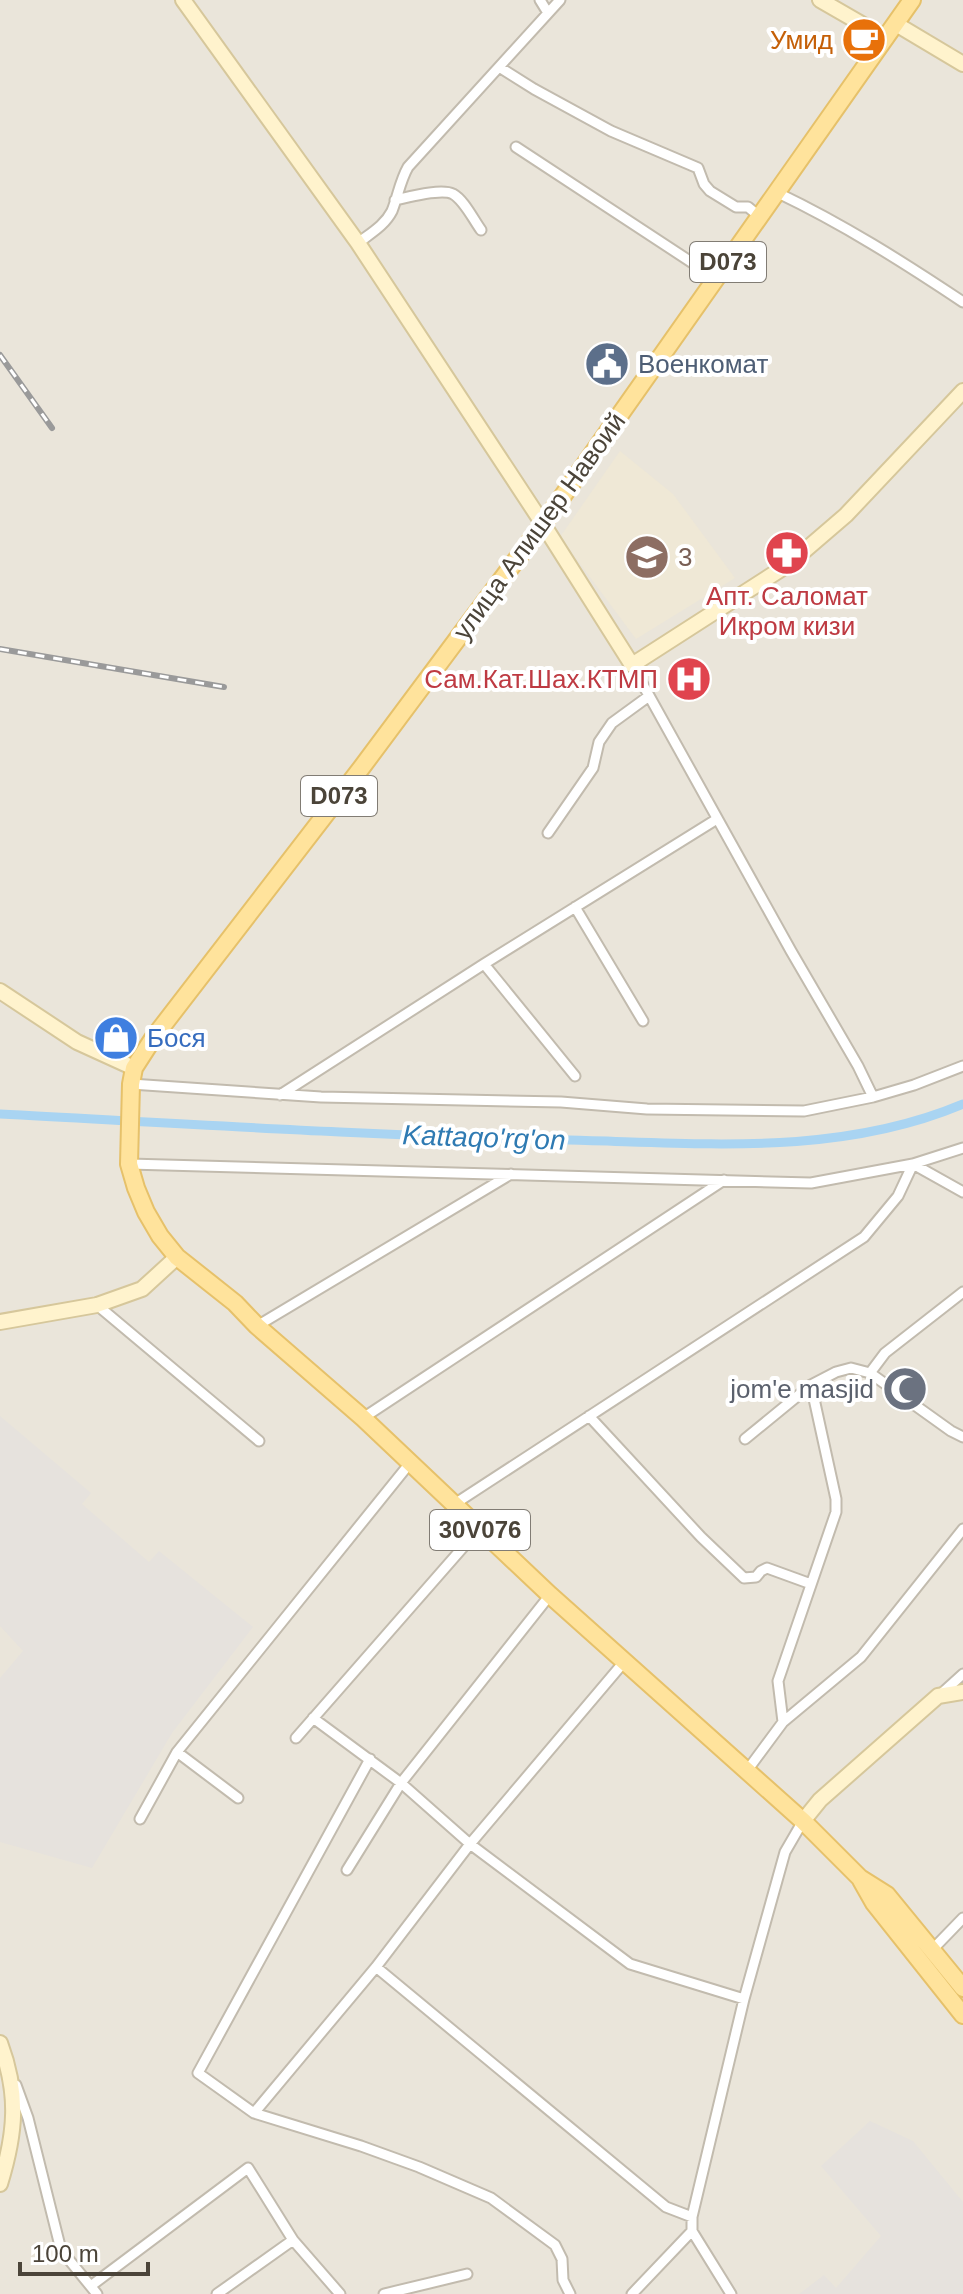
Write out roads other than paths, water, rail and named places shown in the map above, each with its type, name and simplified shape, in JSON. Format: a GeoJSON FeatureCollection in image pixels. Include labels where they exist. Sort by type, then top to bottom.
{"type":"FeatureCollection","features":[{"type":"Feature","properties":{"kind":"main road","name":"улица Алишер Навоий"},"geometry":{"type":"LineString","coordinates":[[133,1076],[154,1037],[362,767],[543,524],[912,0]]}},
{"type":"Feature","properties":{"kind":"main road","name":"30V076"},"geometry":{"type":"LineString","coordinates":[[133,1076],[129,1164],[146,1212],[177,1257],[235,1303],[257,1326],[363,1418],[550,1595],[803,1821],[860,1878],[887,1895],[963,1988]]}},
{"type":"Feature","properties":{"kind":"main road","name":"30V076"},"geometry":{"type":"LineString","coordinates":[[860,1878],[874,1903],[963,2015]]}},
{"type":"Feature","properties":{"kind":"street"},"geometry":{"type":"LineString","coordinates":[[183,0],[358,243],[632,665],[873,1097]]}},
{"type":"Feature","properties":{"kind":"street"},"geometry":{"type":"LineString","coordinates":[[540,0],[548,13]]}},
{"type":"Feature","properties":{"kind":"street"},"geometry":{"type":"LineString","coordinates":[[358,243],[382,224],[392,210],[408,167],[560,0]]}},
{"type":"Feature","properties":{"kind":"street"},"geometry":{"type":"LineString","coordinates":[[820,0],[963,64]]}},
{"type":"Feature","properties":{"kind":"street"},"geometry":{"type":"LineString","coordinates":[[499,67],[611,131],[698,168],[710,191],[736,207],[748,207],[760,217]]}},
{"type":"Feature","properties":{"kind":"street"},"geometry":{"type":"LineString","coordinates":[[516,147],[717,279]]}},
{"type":"Feature","properties":{"kind":"street"},"geometry":{"type":"LineString","coordinates":[[395,200],[442,191],[451,193],[481,230]]}},
{"type":"Feature","properties":{"kind":"street"},"geometry":{"type":"LineString","coordinates":[[778,193],[815,210],[963,302]]}},
{"type":"Feature","properties":{"kind":"street"},"geometry":{"type":"LineString","coordinates":[[632,665],[789,564],[846,515],[963,391]]}},
{"type":"Feature","properties":{"kind":"street"},"geometry":{"type":"LineString","coordinates":[[548,833],[593,768],[599,742],[612,723],[649,696]]}},
{"type":"Feature","properties":{"kind":"street"},"geometry":{"type":"LineString","coordinates":[[280,1095],[717,819]]}},
{"type":"Feature","properties":{"kind":"street"},"geometry":{"type":"LineString","coordinates":[[575,907],[643,1021]]}},
{"type":"Feature","properties":{"kind":"street"},"geometry":{"type":"LineString","coordinates":[[484,964],[575,1076]]}},
{"type":"Feature","properties":{"kind":"street"},"geometry":{"type":"LineString","coordinates":[[0,991],[133,1076],[280,1095],[561,1102],[647,1109],[804,1111],[873,1097],[963,1066]]}},
{"type":"Feature","properties":{"kind":"street"},"geometry":{"type":"LineString","coordinates":[[129,1164],[811,1183],[913,1164],[963,1148]]}},
{"type":"Feature","properties":{"kind":"street"},"geometry":{"type":"LineString","coordinates":[[913,1164],[963,1192]]}},
{"type":"Feature","properties":{"kind":"street"},"geometry":{"type":"LineString","coordinates":[[453,1505],[864,1237],[898,1196],[913,1164]]}},
{"type":"Feature","properties":{"kind":"street"},"geometry":{"type":"LineString","coordinates":[[257,1326],[511,1174]]}},
{"type":"Feature","properties":{"kind":"street"},"geometry":{"type":"LineString","coordinates":[[363,1418],[724,1180]]}},
{"type":"Feature","properties":{"kind":"street"},"geometry":{"type":"LineString","coordinates":[[0,1322],[97,1305],[142,1289],[177,1257]]}},
{"type":"Feature","properties":{"kind":"street"},"geometry":{"type":"LineString","coordinates":[[870,1373],[885,1353],[963,1292]]}},
{"type":"Feature","properties":{"kind":"street"},"geometry":{"type":"LineString","coordinates":[[97,1305],[259,1441]]}},
{"type":"Feature","properties":{"kind":"street"},"geometry":{"type":"LineString","coordinates":[[745,1439],[811,1385],[851,1368],[870,1373],[963,1437]]}},
{"type":"Feature","properties":{"kind":"street"},"geometry":{"type":"LineString","coordinates":[[783,1722],[778,1681],[836,1512],[836,1499],[811,1385]]}},
{"type":"Feature","properties":{"kind":"street"},"geometry":{"type":"LineString","coordinates":[[589,1416],[701,1537],[744,1578],[756,1577],[767,1568],[811,1584]]}},
{"type":"Feature","properties":{"kind":"street"},"geometry":{"type":"LineString","coordinates":[[140,1819],[177,1752],[410,1463]]}},
{"type":"Feature","properties":{"kind":"street"},"geometry":{"type":"LineString","coordinates":[[296,1738],[479,1529]]}},
{"type":"Feature","properties":{"kind":"street"},"geometry":{"type":"LineString","coordinates":[[746,1772],[783,1722],[861,1657],[963,1529]]}},
{"type":"Feature","properties":{"kind":"street"},"geometry":{"type":"LineString","coordinates":[[347,1870],[401,1783],[550,1595]]}},
{"type":"Feature","properties":{"kind":"street"},"geometry":{"type":"LineString","coordinates":[[254,2113],[376,1967],[470,1844],[624,1662]]}},
{"type":"Feature","properties":{"kind":"street"},"geometry":{"type":"LineString","coordinates":[[731,2294],[692,2231],[692,2217],[744,1999],[785,1852],[820,1800],[963,1674]]}},
{"type":"Feature","properties":{"kind":"street"},"geometry":{"type":"LineString","coordinates":[[938,1696],[963,1692]]}},
{"type":"Feature","properties":{"kind":"street"},"geometry":{"type":"LineString","coordinates":[[313,1718],[401,1783],[470,1844],[630,1964],[744,1999]]}},
{"type":"Feature","properties":{"kind":"street"},"geometry":{"type":"LineString","coordinates":[[177,1752],[238,1798]]}},
{"type":"Feature","properties":{"kind":"street"},"geometry":{"type":"LineString","coordinates":[[370,1759],[198,2073],[254,2113],[375,2151],[491,2198],[555,2245],[562,2259],[563,2280],[570,2294]]}},
{"type":"Feature","properties":{"kind":"street"},"geometry":{"type":"LineString","coordinates":[[932,1950],[963,1918]]}},
{"type":"Feature","properties":{"kind":"street"},"geometry":{"type":"LineString","coordinates":[[376,1967],[666,2207],[692,2217]]}},
{"type":"Feature","properties":{"kind":"street"},"geometry":{"type":"LineString","coordinates":[[0,2043],[28,2118],[61,2250],[94,2290],[248,2168],[293,2240],[340,2294]]}},
{"type":"Feature","properties":{"kind":"street"},"geometry":{"type":"LineString","coordinates":[[0,2184],[9,2157],[15,2105],[9,2067]]}},
{"type":"Feature","properties":{"kind":"street"},"geometry":{"type":"LineString","coordinates":[[632,2294],[692,2231]]}},
{"type":"Feature","properties":{"kind":"street"},"geometry":{"type":"LineString","coordinates":[[217,2294],[293,2240]]}},
{"type":"Feature","properties":{"kind":"street"},"geometry":{"type":"LineString","coordinates":[[384,2294],[467,2274]]}},
{"type":"Feature","properties":{"kind":"waterway","name":"Kattaqo'rg'on"},"geometry":{"type":"LineString","coordinates":[[0,1114],[427,1136],[719,1144],[769,1143],[867,1132],[916,1121],[963,1104]]}},
{"type":"Feature","properties":{"kind":"railway"},"geometry":{"type":"LineString","coordinates":[[0,355],[52,428]]}},
{"type":"Feature","properties":{"kind":"railway"},"geometry":{"type":"LineString","coordinates":[[0,649],[224,687]]}},
{"type":"Feature","properties":{"kind":"place","name":"Умид"},"geometry":{"type":"Point","coordinates":[864,40]}},
{"type":"Feature","properties":{"kind":"place","name":"Военкомат"},"geometry":{"type":"Point","coordinates":[607,364]}},
{"type":"Feature","properties":{"kind":"place","name":"Апт. Саломат Икром кизи"},"geometry":{"type":"Point","coordinates":[787,553]}},
{"type":"Feature","properties":{"kind":"place","name":"3"},"geometry":{"type":"Point","coordinates":[647,557]}},
{"type":"Feature","properties":{"kind":"place","name":"Сам.Кат.Шах.КТМП"},"geometry":{"type":"Point","coordinates":[689,679]}},
{"type":"Feature","properties":{"kind":"place","name":"Бося"},"geometry":{"type":"Point","coordinates":[116,1038]}},
{"type":"Feature","properties":{"kind":"place","name":"jom'e masjid"},"geometry":{"type":"Point","coordinates":[905,1389]}}]}
